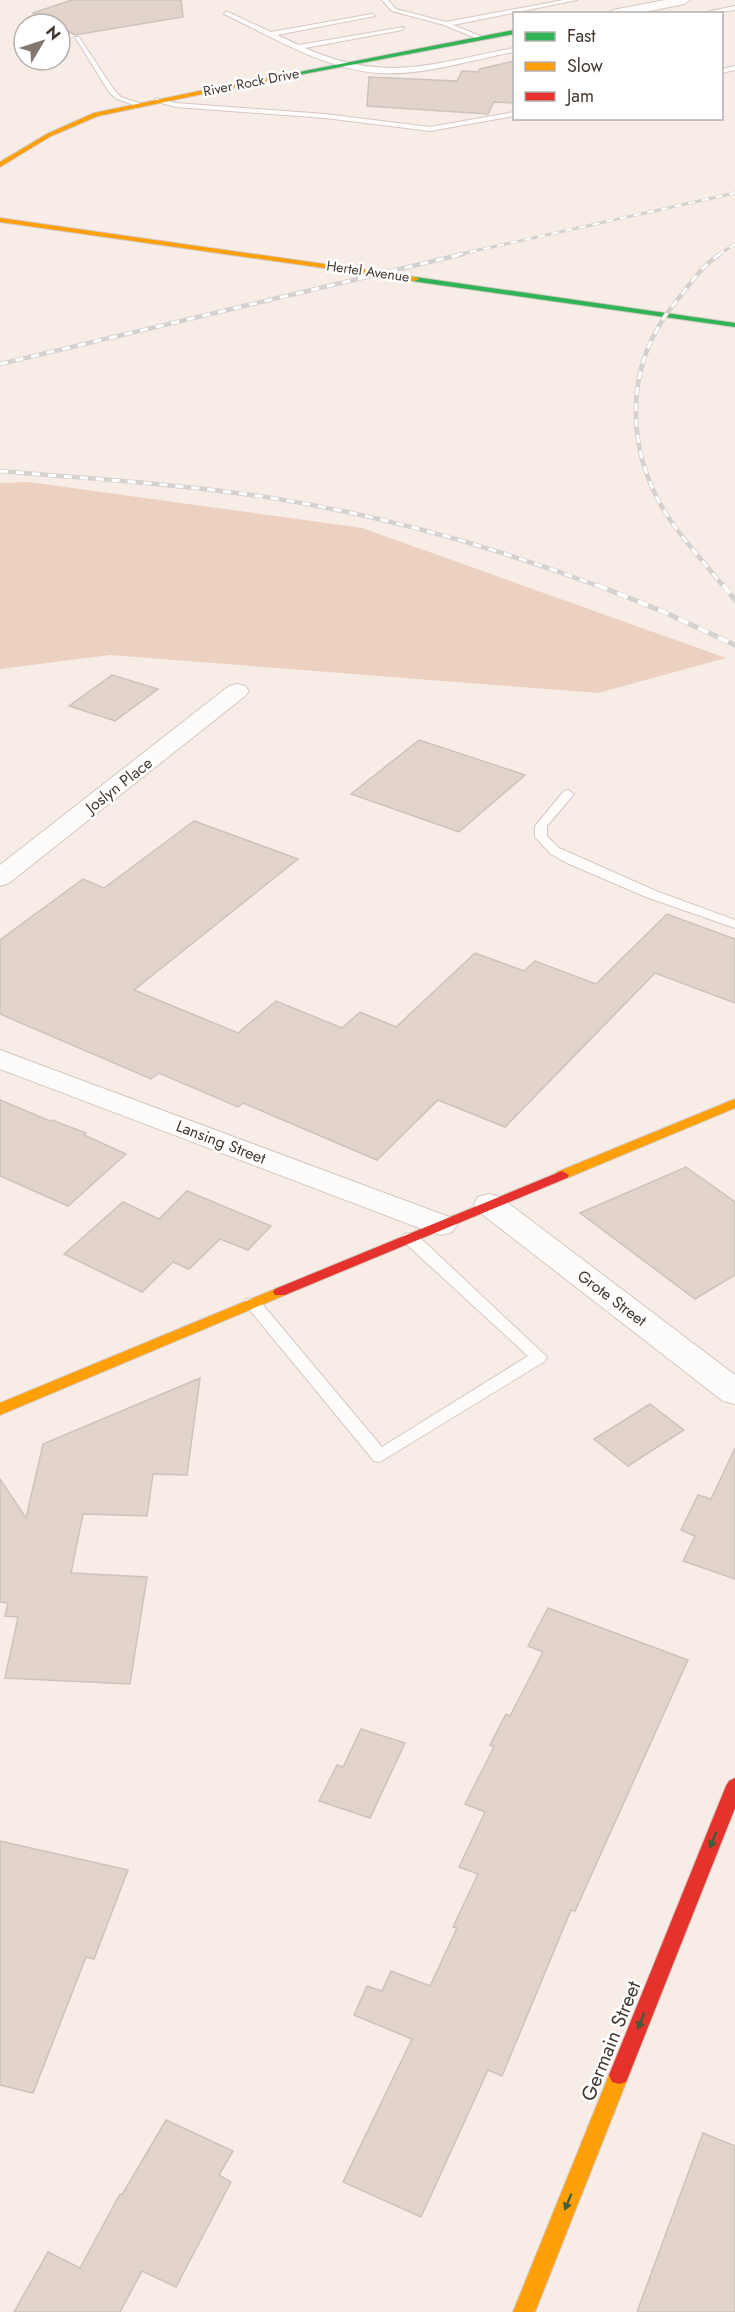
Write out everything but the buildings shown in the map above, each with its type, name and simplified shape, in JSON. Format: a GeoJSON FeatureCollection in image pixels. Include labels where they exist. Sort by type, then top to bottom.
{"type":"FeatureCollection","features":[{"type":"Feature","properties":{"kind":"street"},"geometry":{"type":"LineString","coordinates":[[631,12],[684,0]]}},
{"type":"Feature","properties":{"kind":"street","name":"River Rock Drive"},"geometry":{"type":"LineString","coordinates":[[0,165],[50,135],[87,118],[136,105],[513,32]]}},
{"type":"Feature","properties":{"kind":"street","name":"Hertel Avenue"},"geometry":{"type":"LineString","coordinates":[[0,220],[735,325]]}},
{"type":"Feature","properties":{"kind":"street","name":"Joslyn Place"},"geometry":{"type":"LineString","coordinates":[[0,878],[237,691]]}},
{"type":"Feature","properties":{"kind":"street","name":"Lansing Street"},"geometry":{"type":"LineString","coordinates":[[0,1059],[441,1225]]}},
{"type":"Feature","properties":{"kind":"street"},"geometry":{"type":"LineString","coordinates":[[0,1409],[735,1103]]}},
{"type":"Feature","properties":{"kind":"street","name":"Grote Street"},"geometry":{"type":"LineString","coordinates":[[489,1204],[735,1392]]}},
{"type":"Feature","properties":{"kind":"street","name":"Germain Street"},"geometry":{"type":"LineString","coordinates":[[524,2312],[735,1785]]}},
{"type":"Feature","properties":{"kind":"lane"},"geometry":{"type":"LineString","coordinates":[[385,0],[394,10],[446,24],[513,49]]}},
{"type":"Feature","properties":{"kind":"lane"},"geometry":{"type":"LineString","coordinates":[[446,24],[574,0]]}},
{"type":"Feature","properties":{"kind":"lane"},"geometry":{"type":"LineString","coordinates":[[716,12],[735,8]]}},
{"type":"Feature","properties":{"kind":"lane"},"geometry":{"type":"LineString","coordinates":[[226,13],[300,47],[362,69],[405,70],[513,49]]}},
{"type":"Feature","properties":{"kind":"lane"},"geometry":{"type":"LineString","coordinates":[[271,34],[372,16]]}},
{"type":"Feature","properties":{"kind":"lane"},"geometry":{"type":"LineString","coordinates":[[300,47],[402,28]]}},
{"type":"Feature","properties":{"kind":"lane"},"geometry":{"type":"LineString","coordinates":[[77,38],[111,91],[119,98],[136,105]]}},
{"type":"Feature","properties":{"kind":"lane"},"geometry":{"type":"LineString","coordinates":[[156,100],[176,105],[325,116],[430,129],[513,114]]}},
{"type":"Feature","properties":{"kind":"lane"},"geometry":{"type":"LineString","coordinates":[[568,794],[541,826],[541,837],[555,851],[651,894],[735,924]]}},
{"type":"Feature","properties":{"kind":"lane"},"geometry":{"type":"LineString","coordinates":[[252,1303],[380,1456],[539,1358],[410,1238]]}},
{"type":"Feature","properties":{"kind":"shaded area"},"geometry":{"type":"Polygon","coordinates":[[[29,482],[362,528],[726,658],[598,693],[110,655],[0,669],[0,483],[29,482]]]}},
{"type":"Feature","properties":{"kind":"railway"},"geometry":{"type":"LineString","coordinates":[[456,255],[735,193]]}},
{"type":"Feature","properties":{"kind":"railway"},"geometry":{"type":"LineString","coordinates":[[718,255],[735,244]]}},
{"type":"Feature","properties":{"kind":"railway"},"geometry":{"type":"LineString","coordinates":[[0,364],[463,254]]}},
{"type":"Feature","properties":{"kind":"railway"},"geometry":{"type":"LineString","coordinates":[[720,254],[696,277],[657,330],[645,357],[638,385],[636,414],[639,444],[646,472],[658,500],[675,527],[724,587]]}},
{"type":"Feature","properties":{"kind":"railway"},"geometry":{"type":"LineString","coordinates":[[0,471],[204,489],[314,505],[439,534],[561,572],[601,587]]}},
{"type":"Feature","properties":{"kind":"railway"},"geometry":{"type":"LineString","coordinates":[[597,585],[664,612],[735,645]]}},
{"type":"Feature","properties":{"kind":"railway"},"geometry":{"type":"LineString","coordinates":[[723,585],[735,600]]}},
{"type":"Feature","properties":{"kind":"traffic: fast"},"geometry":{"type":"LineString","coordinates":[[277,77],[513,32]]}},
{"type":"Feature","properties":{"kind":"traffic: fast"},"geometry":{"type":"LineString","coordinates":[[415,279],[735,325]]}},
{"type":"Feature","properties":{"kind":"traffic: slow"},"geometry":{"type":"LineString","coordinates":[[0,165],[49,135],[96,114],[277,77]]}},
{"type":"Feature","properties":{"kind":"traffic: slow"},"geometry":{"type":"LineString","coordinates":[[0,220],[415,279]]}},
{"type":"Feature","properties":{"kind":"traffic: slow"},"geometry":{"type":"LineString","coordinates":[[562,1175],[735,1103]]}},
{"type":"Feature","properties":{"kind":"traffic: slow"},"geometry":{"type":"LineString","coordinates":[[0,1409],[280,1292]]}},
{"type":"Feature","properties":{"kind":"traffic: slow"},"geometry":{"type":"LineString","coordinates":[[524,2312],[619,2075]]}},
{"type":"Feature","properties":{"kind":"traffic: jam"},"geometry":{"type":"LineString","coordinates":[[280,1292],[562,1175]]}},
{"type":"Feature","properties":{"kind":"traffic: jam"},"geometry":{"type":"LineString","coordinates":[[619,2075],[735,1786]]}}]}
